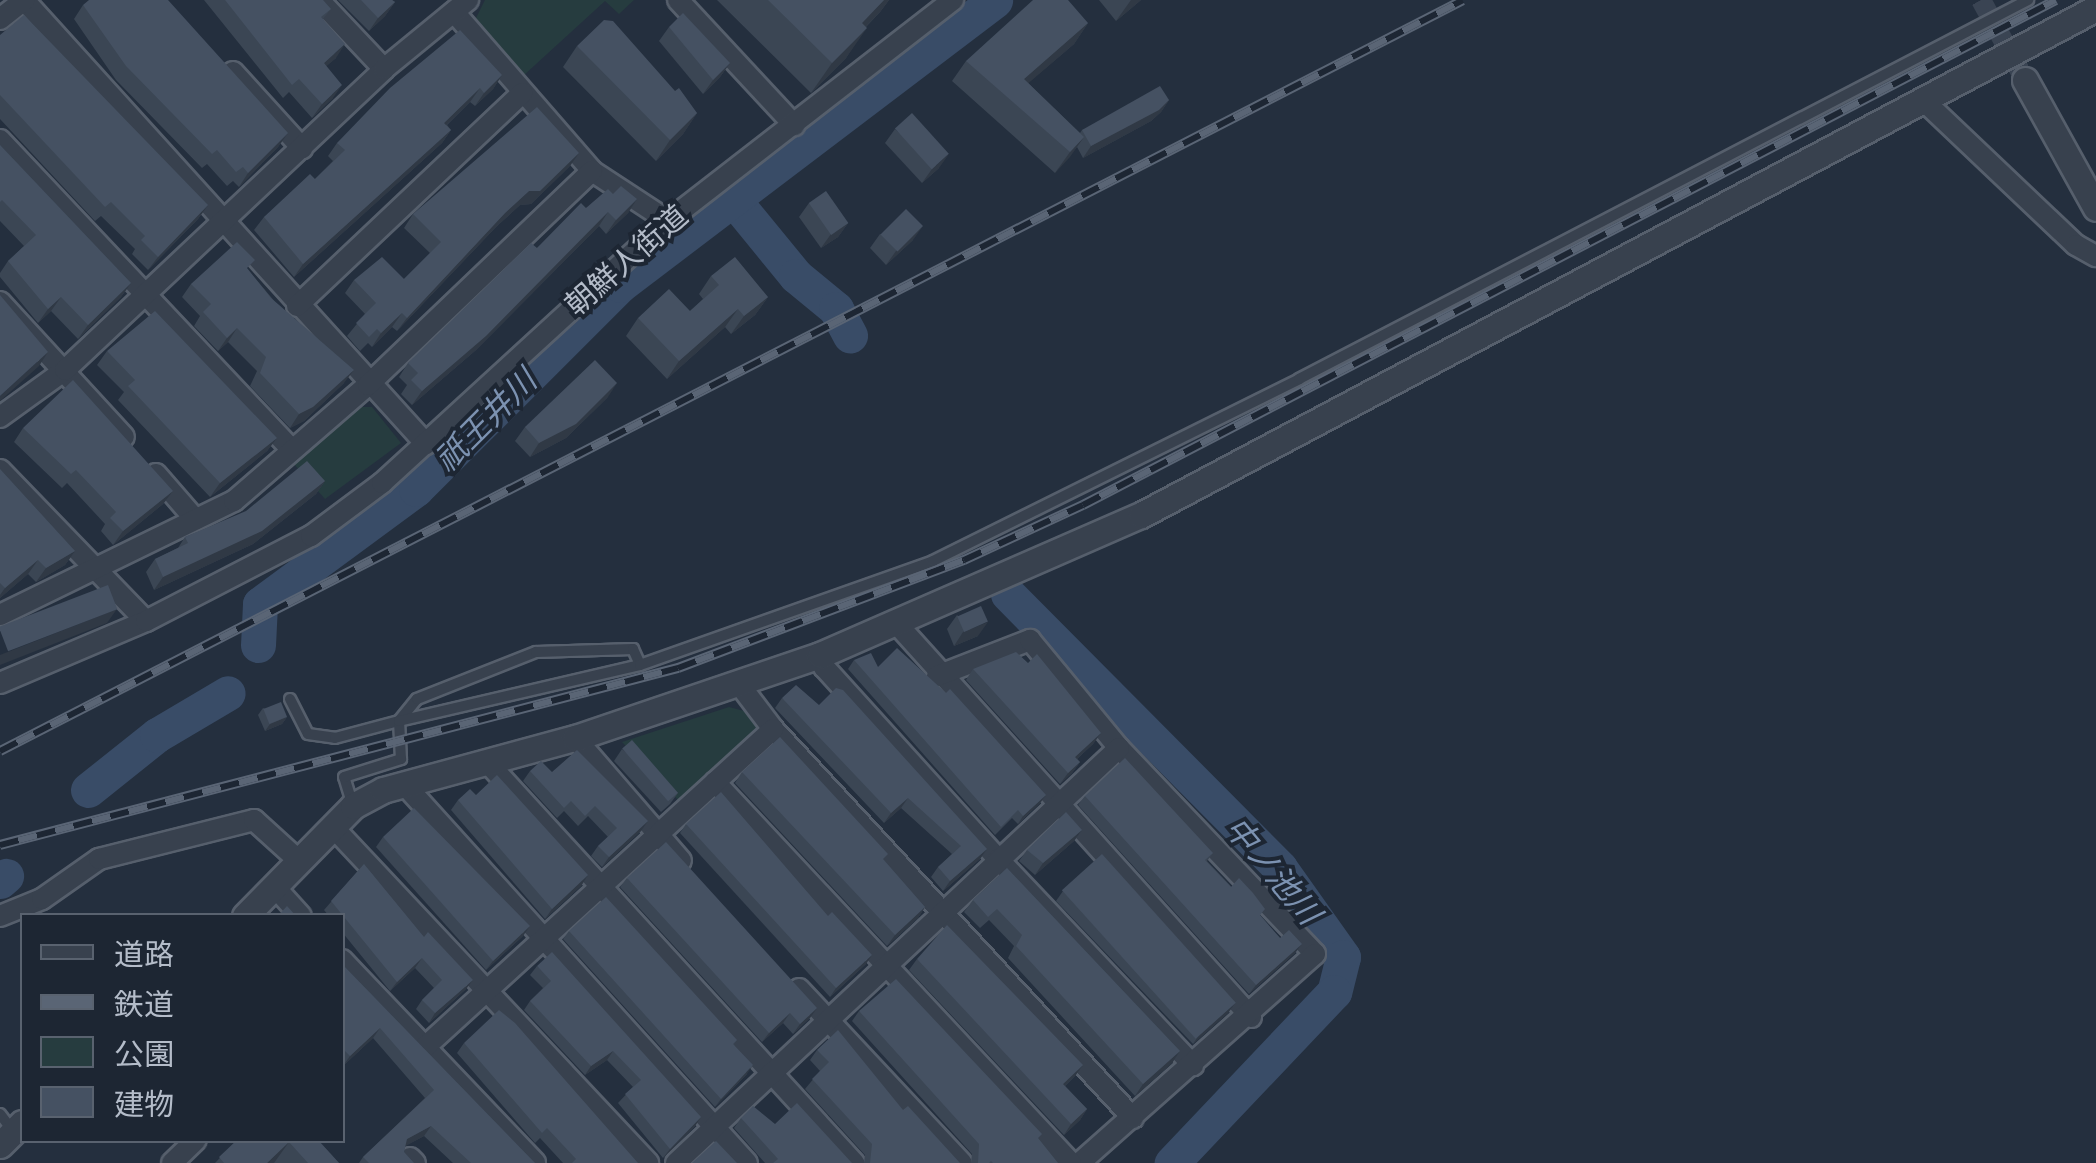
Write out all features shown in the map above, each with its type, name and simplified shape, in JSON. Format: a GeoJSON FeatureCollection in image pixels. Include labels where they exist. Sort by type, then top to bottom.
{"type":"FeatureCollection","features":[{"type":"Feature","properties":{"kind":"street"},"geometry":{"type":"LineString","coordinates":[[0,19],[24,0],[222,224],[426,444]]}},
{"type":"Feature","properties":{"kind":"street"},"geometry":{"type":"LineString","coordinates":[[319,0],[384,69]]}},
{"type":"Feature","properties":{"kind":"street"},"geometry":{"type":"LineString","coordinates":[[678,0],[794,125]]}},
{"type":"Feature","properties":{"kind":"street","name":"朝鮮人街道"},"geometry":{"type":"LineString","coordinates":[[0,683],[146,621],[311,536],[426,444],[668,221],[953,0]]}},
{"type":"Feature","properties":{"kind":"street"},"geometry":{"type":"LineString","coordinates":[[0,417],[65,370],[384,69],[461,6],[522,93],[592,171],[668,221]]}},
{"type":"Feature","properties":{"kind":"street"},"geometry":{"type":"LineString","coordinates":[[248,913],[354,806],[404,784],[575,738],[820,655],[1141,516],[2096,8]]}},
{"type":"Feature","properties":{"kind":"street"},"geometry":{"type":"LineString","coordinates":[[216,54],[302,148]]}},
{"type":"Feature","properties":{"kind":"street"},"geometry":{"type":"LineString","coordinates":[[2025,80],[2096,208]]}},
{"type":"Feature","properties":{"kind":"street"},"geometry":{"type":"LineString","coordinates":[[297,306],[522,93]]}},
{"type":"Feature","properties":{"kind":"street"},"geometry":{"type":"LineString","coordinates":[[1922,99],[2076,245],[2096,256]]}},
{"type":"Feature","properties":{"kind":"street"},"geometry":{"type":"LineString","coordinates":[[0,140],[290,448]]}},
{"type":"Feature","properties":{"kind":"street"},"geometry":{"type":"LineString","coordinates":[[0,615],[102,570],[234,501],[290,448],[368,385],[592,171]]}},
{"type":"Feature","properties":{"kind":"street"},"geometry":{"type":"LineString","coordinates":[[0,302],[195,519]]}},
{"type":"Feature","properties":{"kind":"street"},"geometry":{"type":"LineString","coordinates":[[0,470],[102,570],[146,621]]}},
{"type":"Feature","properties":{"kind":"street"},"geometry":{"type":"LineString","coordinates":[[897,624],[937,676],[1251,1017]]}},
{"type":"Feature","properties":{"kind":"street"},"geometry":{"type":"LineString","coordinates":[[937,676],[1030,640],[1119,748],[1315,954],[1251,1017],[1080,1163]]}},
{"type":"Feature","properties":{"kind":"street"},"geometry":{"type":"LineString","coordinates":[[820,655],[824,667],[998,859],[1193,1065]]}},
{"type":"Feature","properties":{"kind":"street"},"geometry":{"type":"LineString","coordinates":[[740,684],[772,729],[1133,1118]]}},
{"type":"Feature","properties":{"kind":"street"},"geometry":{"type":"LineString","coordinates":[[424,1048],[772,729]]}},
{"type":"Feature","properties":{"kind":"street"},"geometry":{"type":"LineString","coordinates":[[575,738],[696,877]]}},
{"type":"Feature","properties":{"kind":"street"},"geometry":{"type":"LineString","coordinates":[[676,1163],[830,1023],[886,965],[1119,748]]}},
{"type":"Feature","properties":{"kind":"street"},"geometry":{"type":"LineString","coordinates":[[487,762],[854,1163]]}},
{"type":"Feature","properties":{"kind":"street"},"geometry":{"type":"LineString","coordinates":[[715,782],[1070,1163]]}},
{"type":"Feature","properties":{"kind":"street"},"geometry":{"type":"LineString","coordinates":[[404,784],[747,1163]]}},
{"type":"Feature","properties":{"kind":"street"},"geometry":{"type":"LineString","coordinates":[[0,916],[42,899],[99,859],[254,820],[298,860]]}},
{"type":"Feature","properties":{"kind":"street"},"geometry":{"type":"LineString","coordinates":[[332,826],[648,1163]]}},
{"type":"Feature","properties":{"kind":"street"},"geometry":{"type":"LineString","coordinates":[[274,886],[298,913]]}},
{"type":"Feature","properties":{"kind":"street"},"geometry":{"type":"LineString","coordinates":[[345,963],[535,1163]]}},
{"type":"Feature","properties":{"kind":"street"},"geometry":{"type":"LineString","coordinates":[[776,965],[962,1163]]}},
{"type":"Feature","properties":{"kind":"street"},"geometry":{"type":"LineString","coordinates":[[172,1163],[193,1143]]}},
{"type":"Feature","properties":{"kind":"lane"},"geometry":{"type":"LineString","coordinates":[[290,699],[298,722],[320,738],[640,665],[819,604],[1006,528],[2028,0]]}},
{"type":"Feature","properties":{"kind":"lane"},"geometry":{"type":"LineString","coordinates":[[354,806],[344,777],[401,759],[399,720],[417,698],[536,652],[633,649],[640,665]]}},
{"type":"Feature","properties":{"kind":"green space"},"geometry":{"type":"Polygon","coordinates":[[[485,0],[634,0],[619,14],[605,1],[523,76],[476,18],[485,0]]]}},
{"type":"Feature","properties":{"kind":"green space"},"geometry":{"type":"Polygon","coordinates":[[[358,407],[372,407],[401,443],[325,499],[292,462],[358,407]]]}},
{"type":"Feature","properties":{"kind":"green space"},"geometry":{"type":"Polygon","coordinates":[[[729,707],[744,711],[757,727],[679,801],[622,742],[729,707]]]}},
{"type":"Feature","properties":{"kind":"building"},"geometry":{"type":"Polygon","coordinates":[[[89,0],[168,0],[288,133],[248,173],[243,167],[236,172],[217,150],[212,154],[126,66],[83,5],[89,0]]]}},
{"type":"Feature","properties":{"kind":"building"},"geometry":{"type":"Polygon","coordinates":[[[225,0],[323,0],[331,9],[321,17],[345,44],[324,63],[342,85],[322,104],[299,79],[292,85],[225,0]]]}},
{"type":"Feature","properties":{"kind":"building"},"geometry":{"type":"Polygon","coordinates":[[[361,0],[392,0],[395,2],[378,18],[361,0]]]}},
{"type":"Feature","properties":{"kind":"building"},"geometry":{"type":"Polygon","coordinates":[[[768,0],[884,0],[862,23],[867,28],[832,63],[768,0]]]}},
{"type":"Feature","properties":{"kind":"building"},"geometry":{"type":"Polygon","coordinates":[[[1033,0],[1068,0],[1088,23],[1024,79],[1084,137],[1070,152],[966,61],[1033,0]]]}},
{"type":"Feature","properties":{"kind":"building"},"geometry":{"type":"Polygon","coordinates":[[[683,13],[730,63],[713,80],[669,27],[683,13]]]}},
{"type":"Feature","properties":{"kind":"building"},"geometry":{"type":"Polygon","coordinates":[[[24,15],[208,205],[158,257],[141,240],[145,236],[111,202],[105,207],[0,95],[0,35],[24,15]]]}},
{"type":"Feature","properties":{"kind":"building"},"geometry":{"type":"Polygon","coordinates":[[[604,20],[613,21],[675,91],[679,88],[697,113],[670,140],[577,46],[604,20]]]}},
{"type":"Feature","properties":{"kind":"building"},"geometry":{"type":"Polygon","coordinates":[[[460,30],[502,75],[484,93],[480,88],[444,123],[451,130],[303,264],[264,217],[310,174],[315,179],[345,150],[337,143],[390,88],[460,30]]]}},
{"type":"Feature","properties":{"kind":"building"},"geometry":{"type":"Polygon","coordinates":[[[1160,86],[1169,100],[1159,110],[1091,146],[1082,130],[1160,86]]]}},
{"type":"Feature","properties":{"kind":"building"},"geometry":{"type":"Polygon","coordinates":[[[537,107],[579,153],[540,191],[529,191],[505,213],[407,318],[402,313],[381,333],[377,329],[369,337],[356,323],[376,303],[354,280],[382,257],[404,279],[441,242],[413,214],[537,107]]]}},
{"type":"Feature","properties":{"kind":"building"},"geometry":{"type":"Polygon","coordinates":[[[912,113],[949,154],[932,169],[895,128],[912,113]]]}},
{"type":"Feature","properties":{"kind":"building"},"geometry":{"type":"Polygon","coordinates":[[[0,145],[131,283],[88,325],[61,297],[48,309],[8,261],[36,235],[0,202],[0,145]]]}},
{"type":"Feature","properties":{"kind":"building"},"geometry":{"type":"Polygon","coordinates":[[[621,186],[637,199],[616,220],[608,212],[486,336],[422,391],[411,380],[418,373],[408,363],[531,243],[537,248],[581,203],[586,208],[608,189],[613,194],[621,186]]]}},
{"type":"Feature","properties":{"kind":"building"},"geometry":{"type":"Polygon","coordinates":[[[826,191],[848,223],[831,235],[809,203],[826,191]]]}},
{"type":"Feature","properties":{"kind":"building"},"geometry":{"type":"Polygon","coordinates":[[[906,209],[923,226],[898,251],[881,234],[906,209]]]}},
{"type":"Feature","properties":{"kind":"building"},"geometry":{"type":"Polygon","coordinates":[[[237,242],[255,260],[247,268],[271,298],[354,370],[313,407],[299,414],[260,373],[266,357],[237,328],[227,338],[203,312],[211,304],[191,284],[237,242]]]}},
{"type":"Feature","properties":{"kind":"building"},"geometry":{"type":"Polygon","coordinates":[[[735,257],[768,297],[744,316],[738,309],[679,361],[638,318],[669,289],[690,311],[719,285],[711,276],[735,257]]]}},
{"type":"Feature","properties":{"kind":"building"},"geometry":{"type":"Polygon","coordinates":[[[0,295],[48,352],[0,396],[0,295]]]}},
{"type":"Feature","properties":{"kind":"building"},"geometry":{"type":"Polygon","coordinates":[[[155,311],[277,438],[220,483],[128,386],[135,380],[107,351],[155,311]]]}},
{"type":"Feature","properties":{"kind":"building"},"geometry":{"type":"Polygon","coordinates":[[[595,360],[617,383],[576,424],[539,443],[525,427],[595,360]]]}},
{"type":"Feature","properties":{"kind":"building"},"geometry":{"type":"Polygon","coordinates":[[[73,380],[173,491],[123,531],[110,518],[116,512],[76,470],[71,474],[23,428],[73,380]]]}},
{"type":"Feature","properties":{"kind":"building"},"geometry":{"type":"Polygon","coordinates":[[[307,461],[325,481],[262,531],[163,577],[155,559],[188,543],[185,537],[246,511],[307,461]]]}},
{"type":"Feature","properties":{"kind":"building"},"geometry":{"type":"Polygon","coordinates":[[[0,469],[75,551],[46,568],[38,560],[5,588],[0,583],[0,469]]]}},
{"type":"Feature","properties":{"kind":"building"},"geometry":{"type":"Polygon","coordinates":[[[108,585],[117,609],[8,651],[0,626],[108,585]]]}},
{"type":"Feature","properties":{"kind":"building"},"geometry":{"type":"Polygon","coordinates":[[[981,606],[988,622],[964,632],[957,617],[981,606]]]}},
{"type":"Feature","properties":{"kind":"building"},"geometry":{"type":"Polygon","coordinates":[[[897,648],[946,693],[950,689],[1046,795],[1023,816],[1018,810],[1001,827],[854,660],[871,653],[878,667],[897,648]]]}},
{"type":"Feature","properties":{"kind":"building"},"geometry":{"type":"Polygon","coordinates":[[[1016,652],[1028,663],[1037,654],[1101,733],[1075,757],[1080,762],[1068,773],[973,669],[1016,652]]]}},
{"type":"Feature","properties":{"kind":"building"},"geometry":{"type":"Polygon","coordinates":[[[796,685],[819,705],[836,688],[843,690],[987,849],[950,881],[938,867],[961,846],[908,798],[891,813],[782,698],[796,685]]]}},
{"type":"Feature","properties":{"kind":"building"},"geometry":{"type":"Polygon","coordinates":[[[281,702],[287,717],[269,724],[263,709],[281,702]]]}},
{"type":"Feature","properties":{"kind":"building"},"geometry":{"type":"Polygon","coordinates":[[[780,737],[888,854],[883,859],[925,907],[895,935],[742,772],[780,737]]]}},
{"type":"Feature","properties":{"kind":"building"},"geometry":{"type":"Polygon","coordinates":[[[632,740],[678,793],[668,801],[622,749],[632,740]]]}},
{"type":"Feature","properties":{"kind":"building"},"geometry":{"type":"Polygon","coordinates":[[[577,750],[648,821],[609,857],[598,846],[617,828],[595,806],[585,816],[571,801],[564,808],[530,771],[541,761],[552,772],[577,750]]]}},
{"type":"Feature","properties":{"kind":"building"},"geometry":{"type":"Polygon","coordinates":[[[1125,758],[1213,853],[1205,860],[1231,887],[1239,878],[1265,909],[1260,915],[1280,938],[1289,930],[1302,944],[1256,985],[1085,796],[1125,758]]]}},
{"type":"Feature","properties":{"kind":"building"},"geometry":{"type":"Polygon","coordinates":[[[497,775],[588,875],[552,909],[458,800],[470,789],[476,795],[497,775]]]}},
{"type":"Feature","properties":{"kind":"building"},"geometry":{"type":"Polygon","coordinates":[[[721,792],[828,916],[832,912],[872,955],[836,988],[686,824],[721,792]]]}},
{"type":"Feature","properties":{"kind":"building"},"geometry":{"type":"Polygon","coordinates":[[[414,808],[530,926],[493,961],[383,837],[414,808]]]}},
{"type":"Feature","properties":{"kind":"building"},"geometry":{"type":"Polygon","coordinates":[[[1066,812],[1082,830],[1043,863],[1027,850],[1066,812]]]}},
{"type":"Feature","properties":{"kind":"building"},"geometry":{"type":"Polygon","coordinates":[[[666,842],[817,1008],[800,1024],[790,1013],[769,1033],[627,878],[666,842]]]}},
{"type":"Feature","properties":{"kind":"building"},"geometry":{"type":"Polygon","coordinates":[[[1102,854],[1236,1003],[1196,1039],[1062,890],[1102,854]]]}},
{"type":"Feature","properties":{"kind":"building"},"geometry":{"type":"Polygon","coordinates":[[[364,864],[424,937],[428,932],[473,980],[435,1013],[422,1000],[442,980],[422,958],[397,982],[345,918],[345,913],[331,901],[364,864]]]}},
{"type":"Feature","properties":{"kind":"building"},"geometry":{"type":"Polygon","coordinates":[[[1007,868],[1180,1051],[1143,1084],[1016,946],[1022,935],[997,909],[988,917],[973,900],[1007,868]]]}},
{"type":"Feature","properties":{"kind":"building"},"geometry":{"type":"Polygon","coordinates":[[[606,897],[737,1040],[733,1044],[753,1065],[721,1099],[569,931],[606,897]]]}},
{"type":"Feature","properties":{"kind":"building"},"geometry":{"type":"Polygon","coordinates":[[[947,925],[1083,1065],[1063,1084],[1087,1109],[1071,1124],[917,959],[947,925]]]}},
{"type":"Feature","properties":{"kind":"building"},"geometry":{"type":"Polygon","coordinates":[[[552,952],[701,1117],[670,1149],[625,1094],[641,1080],[613,1051],[591,1066],[530,1001],[551,981],[537,966],[552,952]]]}},
{"type":"Feature","properties":{"kind":"building"},"geometry":{"type":"Polygon","coordinates":[[[345,967],[535,1163],[471,1163],[431,1126],[407,1139],[404,1152],[414,1163],[369,1163],[363,1157],[434,1090],[380,1028],[350,1056],[345,1051],[345,967]]]}},
{"type":"Feature","properties":{"kind":"building"},"geometry":{"type":"Polygon","coordinates":[[[896,979],[1042,1134],[1038,1138],[1058,1163],[978,1163],[979,1144],[859,1011],[896,979]]]}},
{"type":"Feature","properties":{"kind":"building"},"geometry":{"type":"Polygon","coordinates":[[[499,1010],[515,1023],[638,1163],[572,1163],[576,1159],[547,1128],[542,1133],[464,1043],[499,1010]]]}},
{"type":"Feature","properties":{"kind":"building"},"geometry":{"type":"Polygon","coordinates":[[[838,1030],[903,1110],[908,1106],[960,1163],[870,1163],[872,1144],[812,1079],[829,1062],[817,1050],[838,1030]]]}},
{"type":"Feature","properties":{"kind":"building"},"geometry":{"type":"Polygon","coordinates":[[[797,1103],[852,1163],[773,1163],[778,1159],[741,1118],[753,1106],[775,1124],[797,1103]]]}},
{"type":"Feature","properties":{"kind":"building"},"geometry":{"type":"Polygon","coordinates":[[[716,1141],[737,1163],[692,1163],[716,1141]]]}},
{"type":"Feature","properties":{"kind":"building"},"geometry":{"type":"Polygon","coordinates":[[[234,1143],[288,1143],[267,1163],[224,1163],[219,1157],[234,1143]]]}},
{"type":"Feature","properties":{"kind":"building"},"geometry":{"type":"Polygon","coordinates":[[[290,1143],[321,1143],[339,1163],[308,1163],[290,1143]]]}},
{"type":"Feature","properties":{"kind":"waterway","name":"祇王井川"},"geometry":{"type":"LineString","coordinates":[[258,645],[260,604],[416,489],[620,285],[995,0]]}},
{"type":"Feature","properties":{"kind":"waterway","name":"中ノ池川"},"geometry":{"type":"LineString","coordinates":[[733,199],[796,276],[836,309],[850,335]]}},
{"type":"Feature","properties":{"kind":"waterway","name":"中ノ池川"},"geometry":{"type":"LineString","coordinates":[[1008,594],[1280,868],[1343,957],[1334,992],[1172,1163]]}},
{"type":"Feature","properties":{"kind":"waterway","name":"祇王井川"},"geometry":{"type":"LineString","coordinates":[[88,790],[157,735],[228,693]]}},
{"type":"Feature","properties":{"kind":"waterway","name":"祇王井川"},"geometry":{"type":"LineString","coordinates":[[0,881],[6,876]]}},
{"type":"Feature","properties":{"kind":"tunnel"},"geometry":{"type":"LineString","coordinates":[[1981,0],[2025,80]]}},
{"type":"Feature","properties":{"kind":"railway"},"geometry":{"type":"LineString","coordinates":[[0,751],[1463,0]]}},
{"type":"Feature","properties":{"kind":"railway"},"geometry":{"type":"LineString","coordinates":[[0,845],[678,668],[964,560],[1083,505],[2056,0]]}}]}
